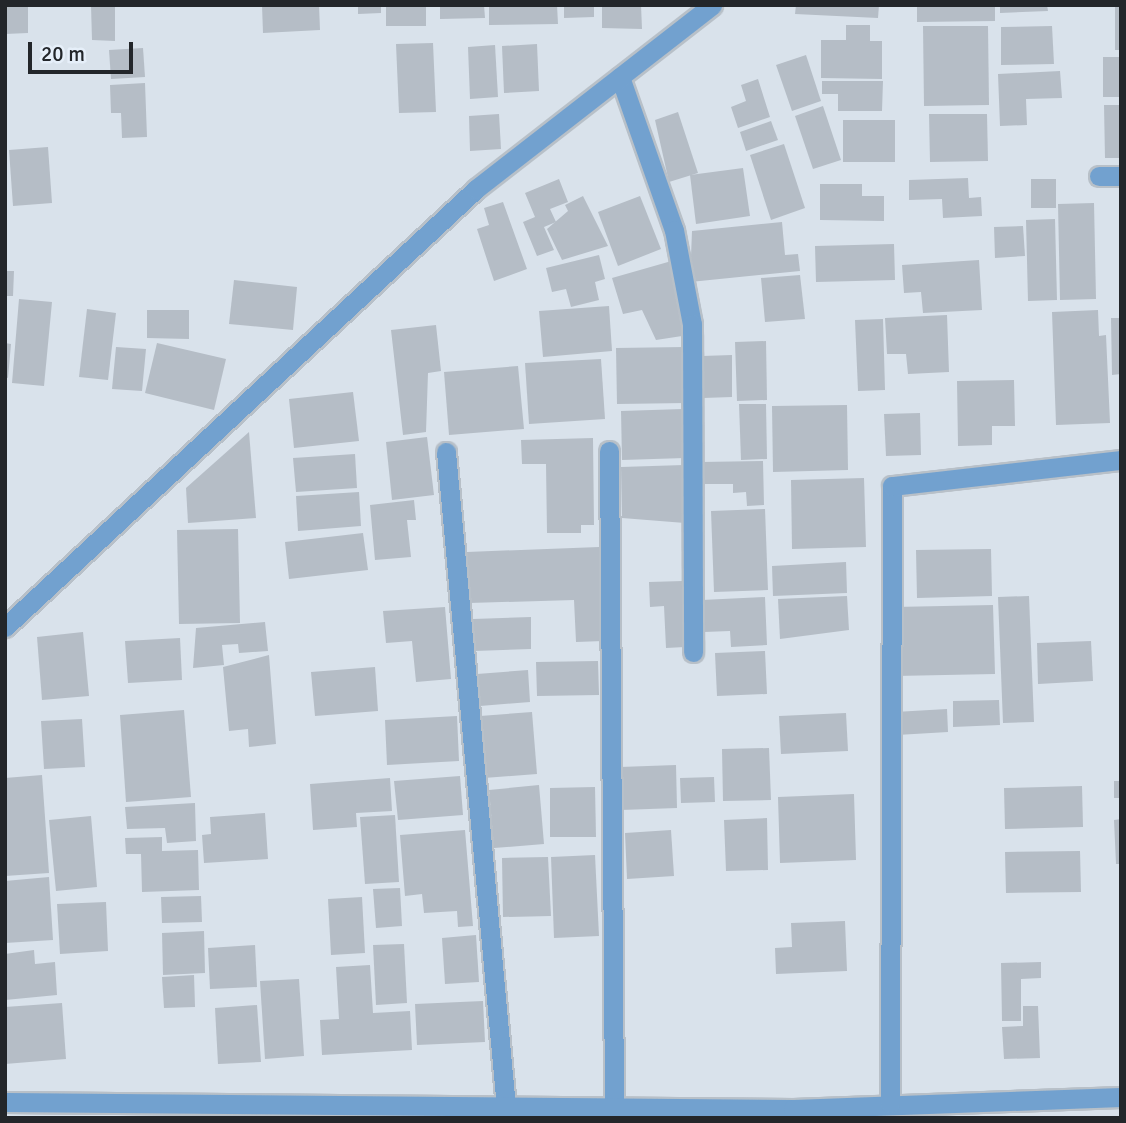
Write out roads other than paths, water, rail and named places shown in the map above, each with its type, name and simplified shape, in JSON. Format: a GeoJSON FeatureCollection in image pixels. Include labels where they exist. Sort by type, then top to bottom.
{"type":"FeatureCollection","features":[{"type":"Feature","properties":{"kind":"street"},"geometry":{"type":"LineString","coordinates":[[5,627],[476,188],[712,5]]}},
{"type":"Feature","properties":{"kind":"street"},"geometry":{"type":"LineString","coordinates":[[620,77],[674,230],[692,324],[693,652]]}},
{"type":"Feature","properties":{"kind":"street"},"geometry":{"type":"LineString","coordinates":[[1098,176],[1121,176]]}},
{"type":"Feature","properties":{"kind":"street"},"geometry":{"type":"LineString","coordinates":[[609,451],[614,1109]]}},
{"type":"Feature","properties":{"kind":"street"},"geometry":{"type":"LineString","coordinates":[[446,452],[506,1108]]}},
{"type":"Feature","properties":{"kind":"street"},"geometry":{"type":"LineString","coordinates":[[890,1103],[892,486],[1121,460]]}},
{"type":"Feature","properties":{"kind":"street"},"geometry":{"type":"LineString","coordinates":[[5,1102],[793,1113],[890,1103],[1121,1097]]}}]}
